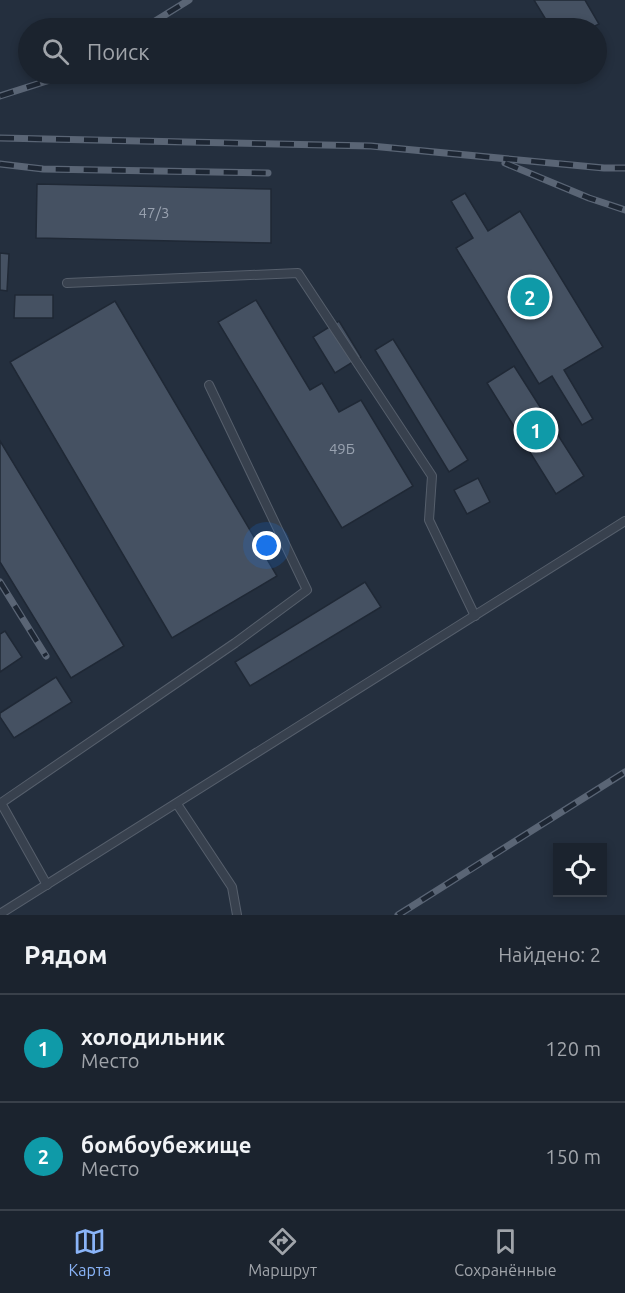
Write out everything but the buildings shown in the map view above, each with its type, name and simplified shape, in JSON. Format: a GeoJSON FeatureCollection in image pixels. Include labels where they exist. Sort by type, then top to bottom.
{"type":"FeatureCollection","features":[{"type":"Feature","properties":{"kind":"lane"},"geometry":{"type":"LineString","coordinates":[[67,283],[298,273],[432,476],[429,520],[475,616]]}},
{"type":"Feature","properties":{"kind":"lane"},"geometry":{"type":"LineString","coordinates":[[47,885],[2,803],[225,650],[307,590],[208,385]]}},
{"type":"Feature","properties":{"kind":"lane"},"geometry":{"type":"LineString","coordinates":[[0,914],[625,521]]}},
{"type":"Feature","properties":{"kind":"lane"},"geometry":{"type":"LineString","coordinates":[[177,804],[232,887],[237,915]]}},
{"type":"Feature","properties":{"kind":"railway"},"geometry":{"type":"LineString","coordinates":[[160,18],[189,0]]}},
{"type":"Feature","properties":{"kind":"railway"},"geometry":{"type":"LineString","coordinates":[[0,96],[38,84]]}},
{"type":"Feature","properties":{"kind":"railway"},"geometry":{"type":"LineString","coordinates":[[0,138],[371,146],[604,168],[625,168]]}},
{"type":"Feature","properties":{"kind":"railway"},"geometry":{"type":"LineString","coordinates":[[505,163],[589,198],[625,210]]}},
{"type":"Feature","properties":{"kind":"railway"},"geometry":{"type":"LineString","coordinates":[[0,164],[43,169],[268,173]]}},
{"type":"Feature","properties":{"kind":"railway"},"geometry":{"type":"LineString","coordinates":[[0,582],[46,656]]}},
{"type":"Feature","properties":{"kind":"railway"},"geometry":{"type":"LineString","coordinates":[[398,915],[625,772]]}},
{"type":"Feature","properties":{"kind":"place","name":"бомбоубежище"},"geometry":{"type":"Point","coordinates":[530,297]}},
{"type":"Feature","properties":{"kind":"place","name":"холодильник"},"geometry":{"type":"Point","coordinates":[536,430]}}]}
